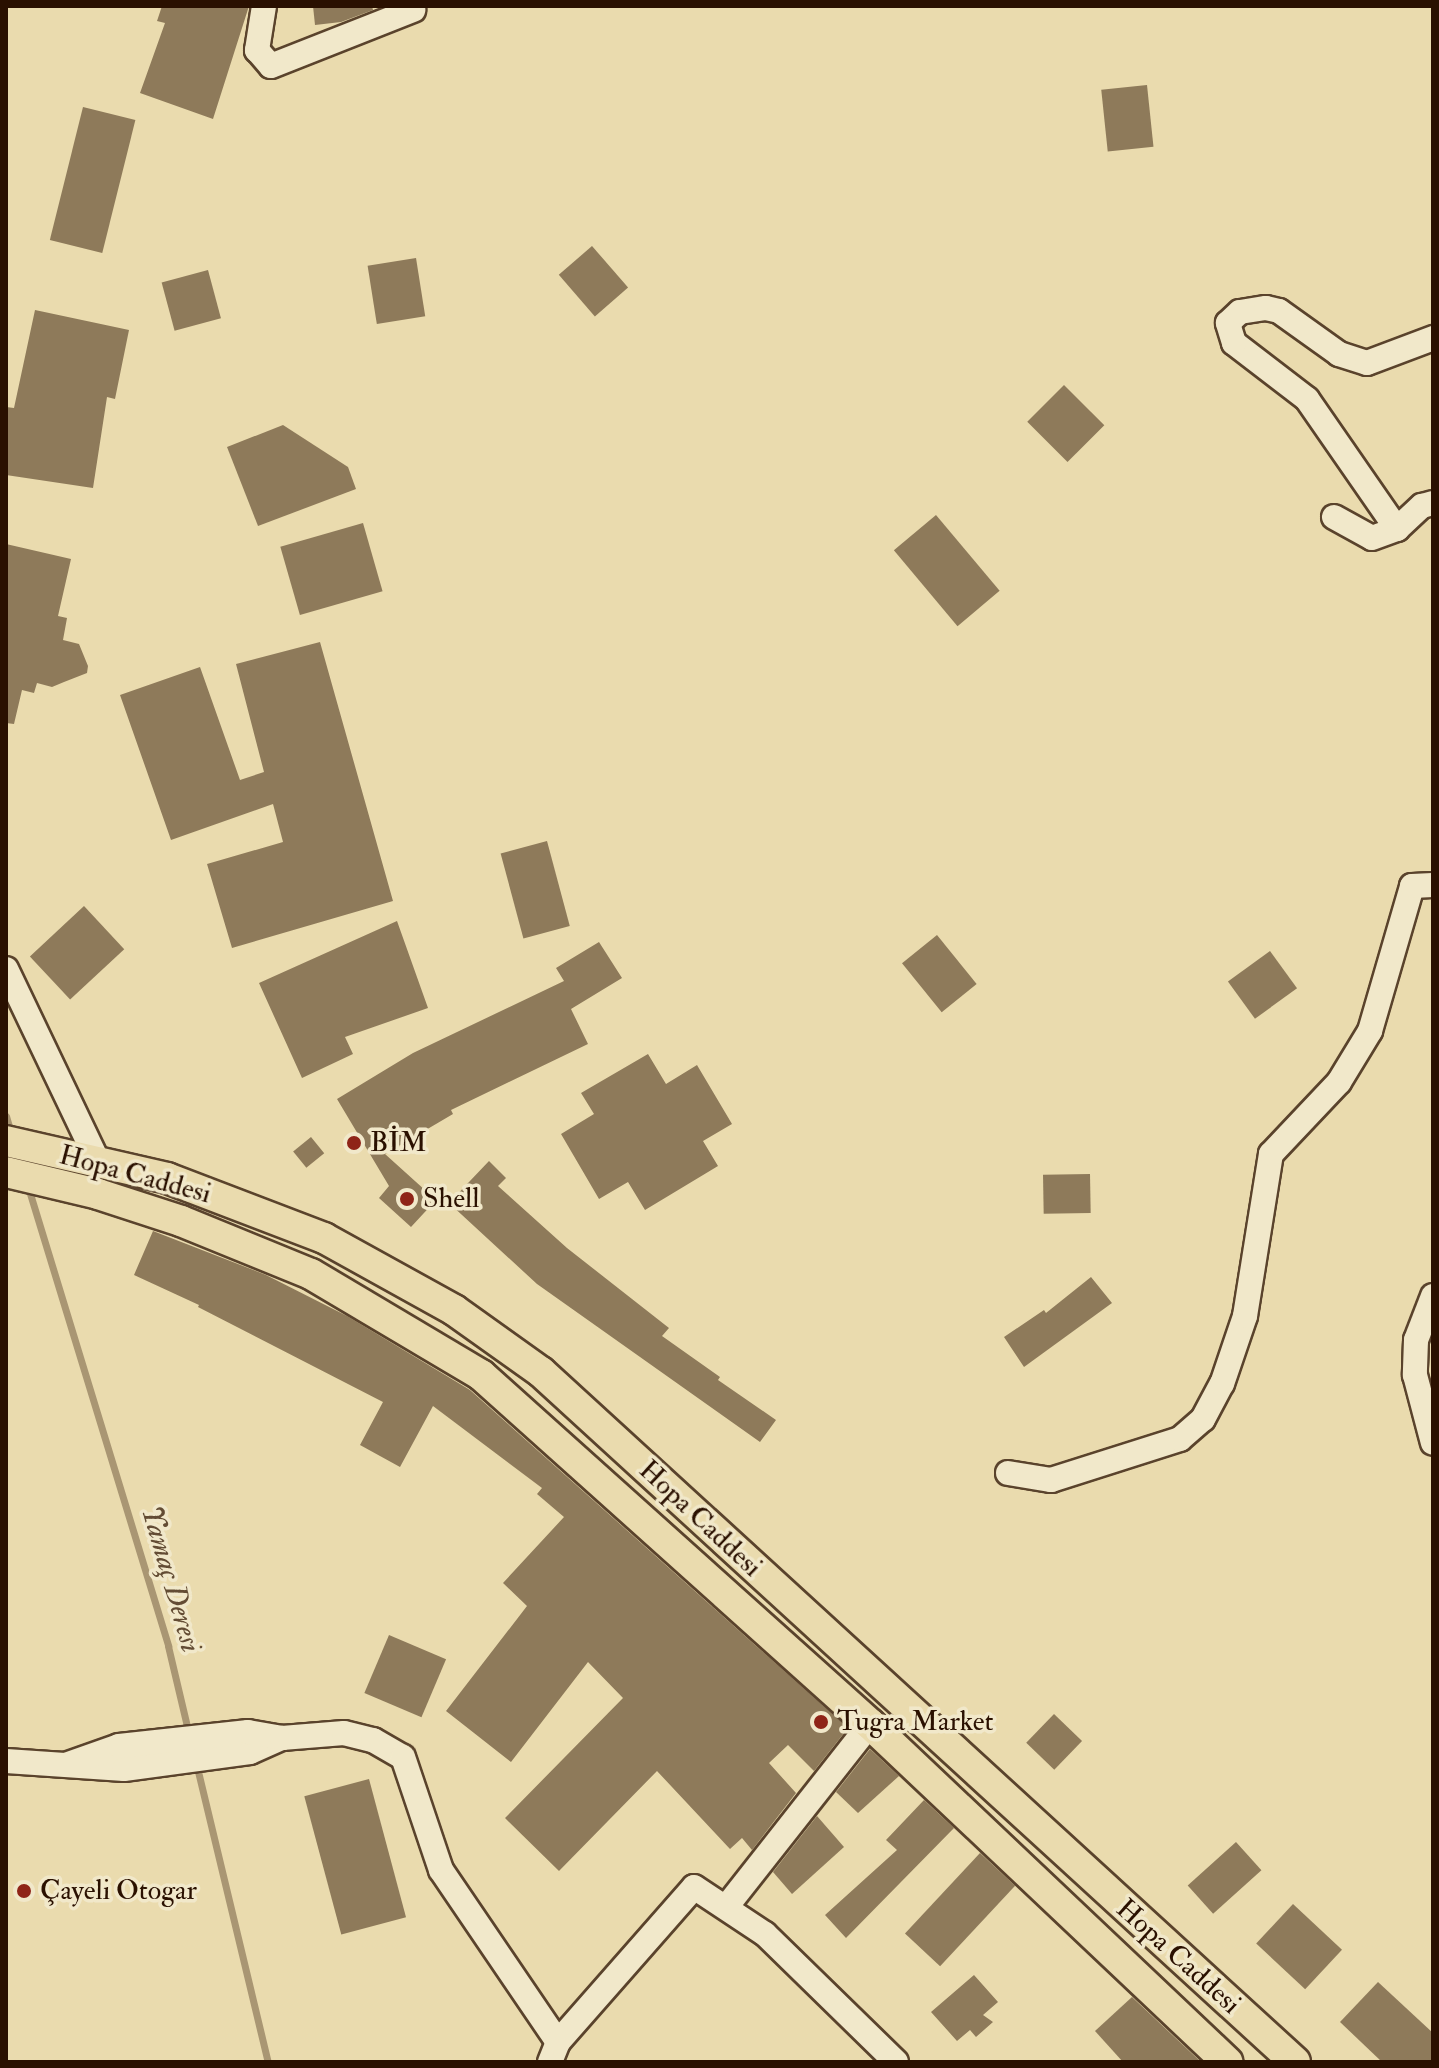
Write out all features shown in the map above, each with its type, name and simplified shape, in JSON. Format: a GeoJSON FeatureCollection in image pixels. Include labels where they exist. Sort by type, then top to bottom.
{"type":"FeatureCollection","features":[{"type":"Feature","properties":{"kind":"main road","name":"Hopa Caddesi"},"geometry":{"type":"LineString","coordinates":[[6,1141],[98,1179],[181,1221],[311,1274],[481,1375],[870,1724],[1227,2062]]}},
{"type":"Feature","properties":{"kind":"main road","name":"Hopa Caddesi"},"geometry":{"type":"LineString","coordinates":[[6,1172],[98,1179],[167,1178],[324,1238],[454,1310],[541,1372],[1295,2062]]}},
{"type":"Feature","properties":{"kind":"street"},"geometry":{"type":"LineString","coordinates":[[264,6],[257,50],[271,66],[413,10]]}},
{"type":"Feature","properties":{"kind":"street"},"geometry":{"type":"LineString","coordinates":[[1397,529],[1307,399],[1234,343],[1228,323],[1240,312],[1266,308],[1279,311],[1339,354],[1367,363],[1433,338]]}},
{"type":"Feature","properties":{"kind":"street"},"geometry":{"type":"LineString","coordinates":[[1334,517],[1372,538],[1397,529],[1422,506],[1433,503]]}},
{"type":"Feature","properties":{"kind":"street"},"geometry":{"type":"LineString","coordinates":[[1008,1473],[1051,1480],[1180,1439],[1203,1419],[1222,1384],[1245,1316],[1271,1154],[1339,1082],[1370,1031],[1412,886],[1433,885]]}},
{"type":"Feature","properties":{"kind":"street"},"geometry":{"type":"LineString","coordinates":[[6,969],[98,1179]]}},
{"type":"Feature","properties":{"kind":"street"},"geometry":{"type":"LineString","coordinates":[[1433,1296],[1416,1340],[1415,1375],[1433,1443]]}},
{"type":"Feature","properties":{"kind":"street"},"geometry":{"type":"LineString","coordinates":[[727,1906],[870,1724]]}},
{"type":"Feature","properties":{"kind":"street"},"geometry":{"type":"LineString","coordinates":[[6,1761],[68,1764],[344,1733],[373,1740],[403,1757],[441,1870],[554,2052],[694,1887],[765,1934],[896,2062]]}},
{"type":"Feature","properties":{"kind":"building"},"geometry":{"type":"Polygon","coordinates":[[[162,6],[249,6],[213,119],[140,93],[165,23],[157,21],[162,6]]]}},
{"type":"Feature","properties":{"kind":"building"},"geometry":{"type":"Polygon","coordinates":[[[313,6],[372,6],[373,10],[341,22],[315,25],[313,6]]]}},
{"type":"Feature","properties":{"kind":"building"},"geometry":{"type":"Polygon","coordinates":[[[1147,85],[1153,147],[1108,151],[1101,90],[1147,85]]]}},
{"type":"Feature","properties":{"kind":"building"},"geometry":{"type":"Polygon","coordinates":[[[83,107],[135,120],[102,253],[50,240],[83,107]]]}},
{"type":"Feature","properties":{"kind":"building"},"geometry":{"type":"Polygon","coordinates":[[[592,246],[628,288],[595,316],[559,275],[592,246]]]}},
{"type":"Feature","properties":{"kind":"building"},"geometry":{"type":"Polygon","coordinates":[[[416,258],[425,316],[377,324],[368,266],[416,258]]]}},
{"type":"Feature","properties":{"kind":"building"},"geometry":{"type":"Polygon","coordinates":[[[208,270],[221,318],[175,331],[162,282],[208,270]]]}},
{"type":"Feature","properties":{"kind":"building"},"geometry":{"type":"Polygon","coordinates":[[[35,310],[129,330],[115,399],[107,397],[93,488],[6,475],[6,407],[14,408],[35,310]]]}},
{"type":"Feature","properties":{"kind":"building"},"geometry":{"type":"Polygon","coordinates":[[[1064,385],[1104,425],[1068,462],[1027,422],[1064,385]]]}},
{"type":"Feature","properties":{"kind":"building"},"geometry":{"type":"Polygon","coordinates":[[[283,425],[348,467],[356,489],[258,526],[227,447],[283,425]]]}},
{"type":"Feature","properties":{"kind":"building"},"geometry":{"type":"Polygon","coordinates":[[[936,515],[1000,591],[958,626],[894,550],[936,515]]]}},
{"type":"Feature","properties":{"kind":"building"},"geometry":{"type":"Polygon","coordinates":[[[363,523],[383,591],[300,615],[280,547],[363,523]]]}},
{"type":"Feature","properties":{"kind":"building"},"geometry":{"type":"Polygon","coordinates":[[[6,544],[71,559],[58,616],[67,618],[63,640],[79,644],[88,666],[87,673],[52,687],[37,683],[34,693],[22,690],[14,724],[6,723],[6,544]]]}},
{"type":"Feature","properties":{"kind":"building"},"geometry":{"type":"Polygon","coordinates":[[[320,642],[393,901],[232,948],[207,864],[283,842],[273,804],[171,840],[120,695],[200,667],[240,780],[264,772],[236,664],[320,642]]]}},
{"type":"Feature","properties":{"kind":"building"},"geometry":{"type":"Polygon","coordinates":[[[547,841],[570,926],[523,938],[501,853],[547,841]]]}},
{"type":"Feature","properties":{"kind":"building"},"geometry":{"type":"Polygon","coordinates":[[[84,906],[124,949],[70,1000],[30,956],[84,906]]]}},
{"type":"Feature","properties":{"kind":"building"},"geometry":{"type":"Polygon","coordinates":[[[397,921],[428,1008],[345,1037],[353,1054],[302,1078],[259,983],[397,921]]]}},
{"type":"Feature","properties":{"kind":"building"},"geometry":{"type":"Polygon","coordinates":[[[937,935],[977,984],[942,1012],[902,963],[937,935]]]}},
{"type":"Feature","properties":{"kind":"building"},"geometry":{"type":"Polygon","coordinates":[[[599,942],[622,978],[571,1009],[588,1044],[451,1110],[453,1114],[385,1154],[436,1200],[411,1227],[379,1198],[389,1186],[337,1099],[413,1053],[564,981],[556,968],[599,942]]]}},
{"type":"Feature","properties":{"kind":"building"},"geometry":{"type":"Polygon","coordinates":[[[1270,951],[1297,988],[1255,1019],[1228,982],[1270,951]]]}},
{"type":"Feature","properties":{"kind":"building"},"geometry":{"type":"Polygon","coordinates":[[[648,1054],[666,1084],[697,1065],[732,1124],[703,1141],[718,1166],[645,1210],[628,1182],[599,1199],[561,1134],[594,1114],[581,1093],[648,1054]]]}},
{"type":"Feature","properties":{"kind":"building"},"geometry":{"type":"Polygon","coordinates":[[[311,1137],[324,1153],[306,1168],[293,1151],[311,1137]]]}},
{"type":"Feature","properties":{"kind":"building"},"geometry":{"type":"Polygon","coordinates":[[[489,1161],[506,1178],[498,1186],[567,1248],[669,1328],[662,1336],[776,1420],[760,1442],[537,1284],[449,1203],[489,1161]]]}},
{"type":"Feature","properties":{"kind":"building"},"geometry":{"type":"Polygon","coordinates":[[[1090,1174],[1091,1213],[1044,1214],[1043,1175],[1090,1174]]]}},
{"type":"Feature","properties":{"kind":"building"},"geometry":{"type":"Polygon","coordinates":[[[153,1231],[266,1275],[347,1316],[470,1390],[848,1728],[814,1771],[788,1745],[769,1763],[796,1793],[752,1850],[742,1838],[730,1849],[657,1771],[559,1871],[505,1818],[623,1698],[588,1662],[511,1762],[446,1711],[527,1606],[503,1583],[564,1517],[537,1494],[542,1488],[433,1406],[400,1467],[360,1445],[383,1402],[199,1305],[134,1275],[153,1231]]]}},
{"type":"Feature","properties":{"kind":"building"},"geometry":{"type":"Polygon","coordinates":[[[1091,1277],[1112,1303],[1024,1367],[1004,1337],[1044,1310],[1046,1313],[1091,1277]]]}},
{"type":"Feature","properties":{"kind":"building"},"geometry":{"type":"Polygon","coordinates":[[[389,1635],[446,1659],[421,1717],[364,1693],[389,1635]]]}},
{"type":"Feature","properties":{"kind":"building"},"geometry":{"type":"Polygon","coordinates":[[[1054,1714],[1082,1741],[1054,1770],[1026,1743],[1054,1714]]]}},
{"type":"Feature","properties":{"kind":"building"},"geometry":{"type":"Polygon","coordinates":[[[870,1749],[899,1776],[858,1813],[836,1792],[870,1749]]]}},
{"type":"Feature","properties":{"kind":"building"},"geometry":{"type":"Polygon","coordinates":[[[369,1779],[406,1917],[341,1934],[304,1796],[369,1779]]]}},
{"type":"Feature","properties":{"kind":"building"},"geometry":{"type":"Polygon","coordinates":[[[924,1800],[954,1828],[846,1938],[825,1915],[897,1850],[886,1840],[924,1800]]]}},
{"type":"Feature","properties":{"kind":"building"},"geometry":{"type":"Polygon","coordinates":[[[817,1816],[844,1847],[792,1894],[773,1872],[817,1816]]]}},
{"type":"Feature","properties":{"kind":"building"},"geometry":{"type":"Polygon","coordinates":[[[1236,1842],[1261,1870],[1213,1914],[1188,1885],[1236,1842]]]}},
{"type":"Feature","properties":{"kind":"building"},"geometry":{"type":"Polygon","coordinates":[[[980,1853],[1015,1886],[940,1966],[905,1933],[980,1853]]]}},
{"type":"Feature","properties":{"kind":"building"},"geometry":{"type":"Polygon","coordinates":[[[1293,1904],[1342,1950],[1305,1989],[1256,1943],[1293,1904]]]}},
{"type":"Feature","properties":{"kind":"building"},"geometry":{"type":"Polygon","coordinates":[[[974,1975],[998,2002],[983,2015],[993,2022],[976,2037],[970,2030],[957,2041],[931,2012],[974,1975]]]}},
{"type":"Feature","properties":{"kind":"building"},"geometry":{"type":"Polygon","coordinates":[[[1378,1982],[1433,2033],[1433,2062],[1382,2062],[1340,2022],[1378,1982]]]}},
{"type":"Feature","properties":{"kind":"building"},"geometry":{"type":"Polygon","coordinates":[[[1132,1997],[1201,2062],[1123,2062],[1095,2031],[1132,1997]]]}},
{"type":"Feature","properties":{"kind":"waterway","name":"Yamaç Deresi"},"geometry":{"type":"LineString","coordinates":[[6,1116],[11,1133]]}},
{"type":"Feature","properties":{"kind":"waterway","name":"Yamaç Deresi"},"geometry":{"type":"LineString","coordinates":[[28,1187],[168,1646],[189,1735]]}},
{"type":"Feature","properties":{"kind":"waterway","name":"Yamaç Deresi"},"geometry":{"type":"LineString","coordinates":[[196,1763],[268,2062]]}},
{"type":"Feature","properties":{"kind":"place","name":"BİM"},"geometry":{"type":"Point","coordinates":[354,1143]}},
{"type":"Feature","properties":{"kind":"place","name":"Shell"},"geometry":{"type":"Point","coordinates":[407,1199]}},
{"type":"Feature","properties":{"kind":"place","name":"Tugra Market"},"geometry":{"type":"Point","coordinates":[821,1722]}},
{"type":"Feature","properties":{"kind":"place","name":"Çayeli Otogar"},"geometry":{"type":"Point","coordinates":[24,1891]}}]}
